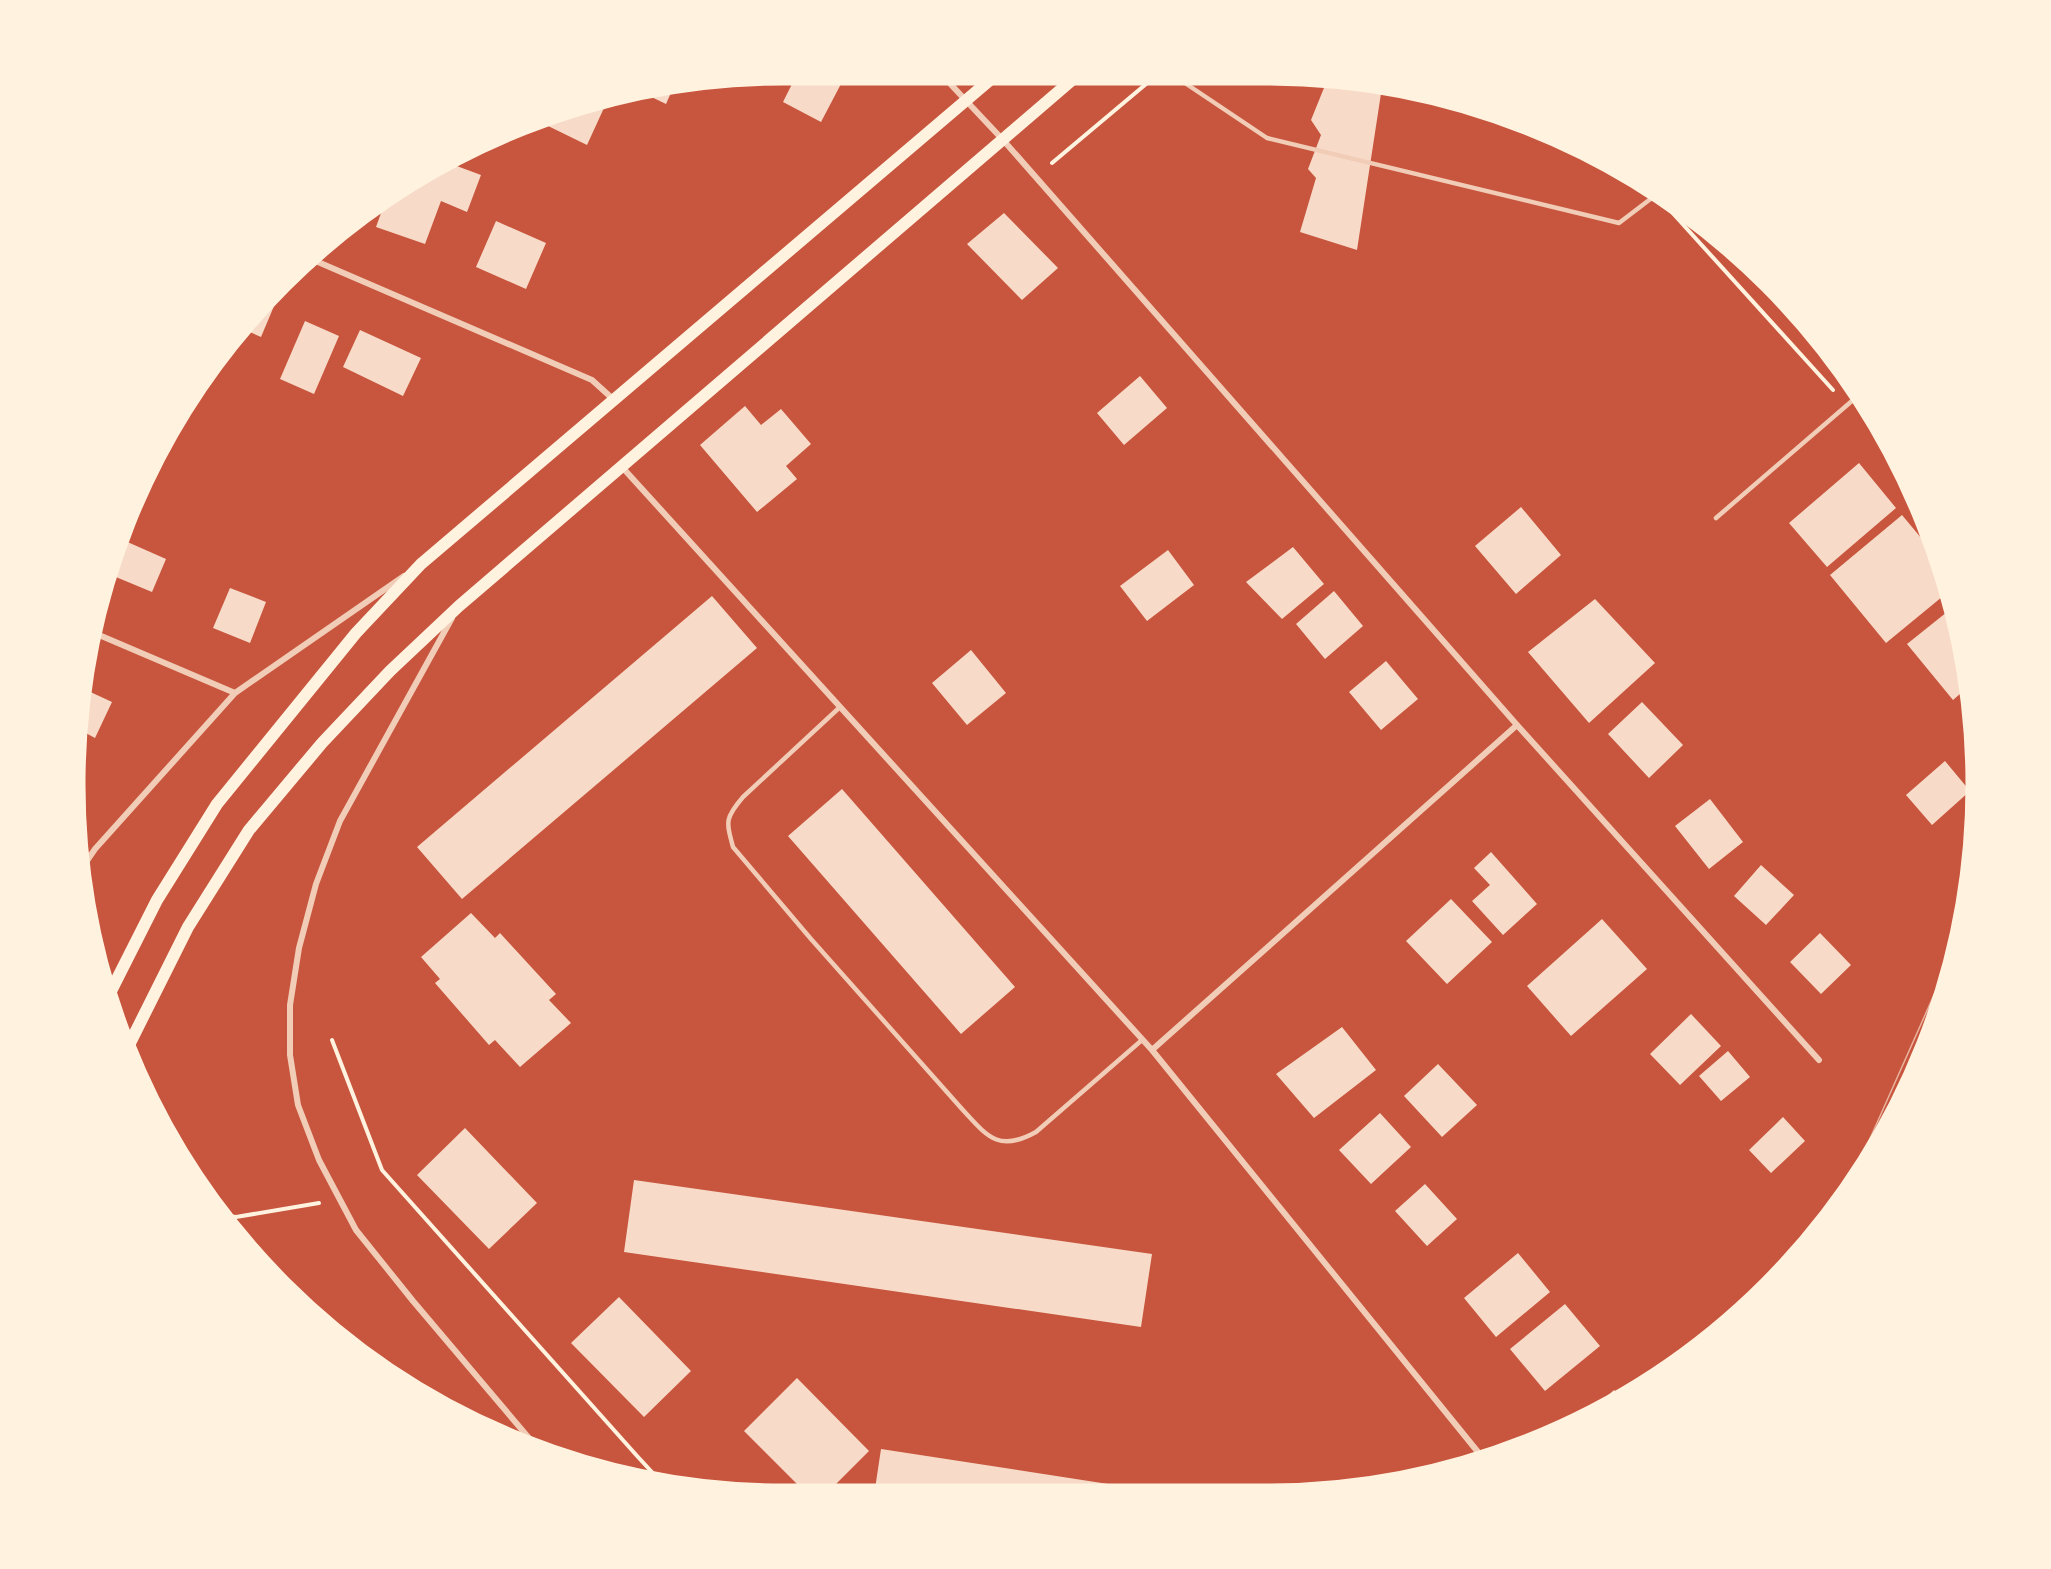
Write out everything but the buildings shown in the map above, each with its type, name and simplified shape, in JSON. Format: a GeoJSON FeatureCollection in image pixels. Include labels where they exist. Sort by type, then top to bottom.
{"type":"FeatureCollection","features":[{"type":"Feature","properties":{"kind":"main road"},"geometry":{"type":"LineString","coordinates":[[114,986],[157,900],[217,804],[356,633],[422,564],[986,84]]}},
{"type":"Feature","properties":{"kind":"main road"},"geometry":{"type":"LineString","coordinates":[[132,1039],[188,927],[249,830],[322,743],[390,671],[459,606],[1068,84]]}},
{"type":"Feature","properties":{"kind":"street"},"geometry":{"type":"LineString","coordinates":[[951,84],[1004,141],[1517,725],[1820,1060]]}},
{"type":"Feature","properties":{"kind":"street"},"geometry":{"type":"LineString","coordinates":[[318,262],[592,380],[615,400]]}},
{"type":"Feature","properties":{"kind":"street"},"geometry":{"type":"LineString","coordinates":[[622,467],[1152,1050],[1479,1452]]}},
{"type":"Feature","properties":{"kind":"street"},"geometry":{"type":"LineString","coordinates":[[88,858],[235,693],[422,564]]}},
{"type":"Feature","properties":{"kind":"street"},"geometry":{"type":"LineString","coordinates":[[459,606],[340,821],[316,884],[299,948],[290,1005],[290,1055],[298,1105],[319,1160],[356,1230],[526,1436]]}},
{"type":"Feature","properties":{"kind":"street"},"geometry":{"type":"LineString","coordinates":[[100,635],[235,693]]}},
{"type":"Feature","properties":{"kind":"street"},"geometry":{"type":"LineString","coordinates":[[1152,1050],[1517,725]]}},
{"type":"Feature","properties":{"kind":"lane"},"geometry":{"type":"LineString","coordinates":[[1186,84],[1267,138],[1619,223],[1651,199]]}},
{"type":"Feature","properties":{"kind":"lane"},"geometry":{"type":"LineString","coordinates":[[1716,518],[1853,401]]}},
{"type":"Feature","properties":{"kind":"lane"},"geometry":{"type":"LineString","coordinates":[[840,707],[743,797],[729,814],[728,829],[733,847],[811,939],[962,1108],[987,1135],[1004,1142],[1020,1141],[1036,1132],[1142,1040]]}},
{"type":"Feature","properties":{"kind":"path"},"geometry":{"type":"LineString","coordinates":[[1035,177],[1146,84]]}},
{"type":"Feature","properties":{"kind":"path"},"geometry":{"type":"LineString","coordinates":[[1677,218],[1847,406]]}},
{"type":"Feature","properties":{"kind":"path"},"geometry":{"type":"LineString","coordinates":[[332,1040],[382,1170],[652,1473]]}},
{"type":"Feature","properties":{"kind":"path"},"geometry":{"type":"LineString","coordinates":[[234,1217],[340,1199]]}},
{"type":"Feature","properties":{"kind":"tram line"},"geometry":{"type":"LineString","coordinates":[[1868,1143],[1935,992]]}}]}
